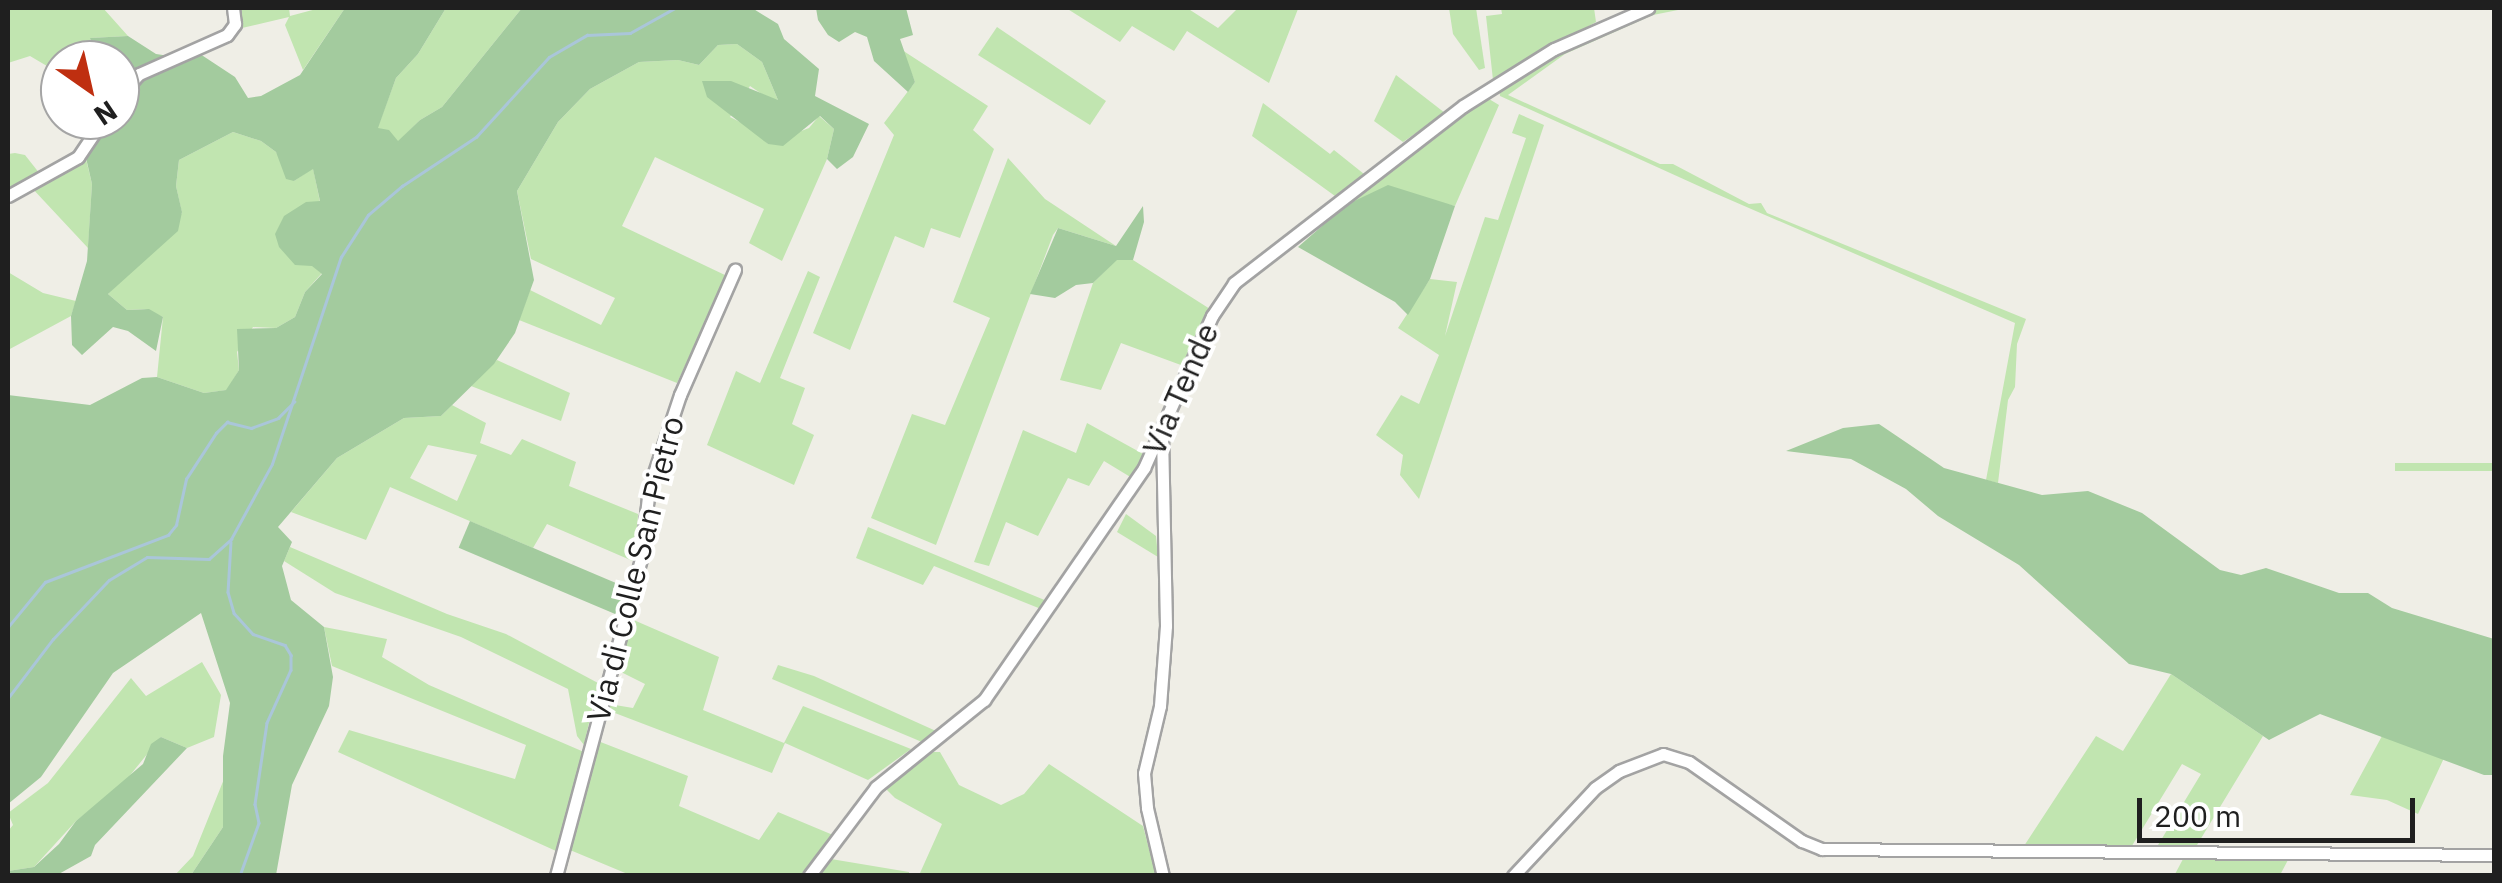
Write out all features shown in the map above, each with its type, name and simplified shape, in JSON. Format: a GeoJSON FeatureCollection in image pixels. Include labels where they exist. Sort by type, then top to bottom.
{"type":"FeatureCollection","features":[{"type":"Feature","properties":{"kind":"street"},"geometry":{"type":"LineString","coordinates":[[140,74],[227,36],[235,24],[233,8]]}},
{"type":"Feature","properties":{"kind":"street","name":"Via Tende"},"geometry":{"type":"LineString","coordinates":[[808,876],[876,786],[984,700],[1144,468],[1212,316],[1246,272],[1463,106],[1554,49],[1648,8]]}},
{"type":"Feature","properties":{"kind":"street"},"geometry":{"type":"LineString","coordinates":[[8,196],[78,157],[89,140]]}},
{"type":"Feature","properties":{"kind":"street","name":"Via di Colle San Pietro"},"geometry":{"type":"LineString","coordinates":[[556,876],[641,559],[654,474],[680,395],[735,270]]}},
{"type":"Feature","properties":{"kind":"street"},"geometry":{"type":"LineString","coordinates":[[1162,432],[1166,626],[1160,706],[1144,773],[1147,808],[1163,876]]}},
{"type":"Feature","properties":{"kind":"street"},"geometry":{"type":"LineString","coordinates":[[1513,876],[1595,788],[1636,762],[1671,754],[1822,849],[2494,855]]}},
{"type":"Feature","properties":{"kind":"green space"},"geometry":{"type":"Polygon","coordinates":[[[8,8],[103,8],[128,36],[40,40],[40,62],[30,56],[8,63],[8,8]]]}},
{"type":"Feature","properties":{"kind":"green space"},"geometry":{"type":"Polygon","coordinates":[[[237,8],[289,8],[290,16],[320,8],[345,8],[303,70],[285,25],[289,17],[242,28],[237,8]]]}},
{"type":"Feature","properties":{"kind":"green space"},"geometry":{"type":"Polygon","coordinates":[[[345,8],[446,8],[418,54],[396,78],[378,128],[389,130],[398,141],[420,120],[442,107],[522,8],[752,8],[778,24],[784,39],[819,69],[815,96],[869,124],[853,157],[837,169],[827,159],[834,129],[820,116],[783,146],[768,144],[707,97],[702,81],[731,81],[778,100],[762,62],[737,44],[718,45],[699,65],[678,60],[639,62],[590,89],[558,122],[517,191],[534,280],[515,333],[494,364],[441,416],[404,418],[337,458],[278,527],[292,542],[282,566],[291,600],[324,627],[333,677],[329,706],[292,785],[276,875],[191,875],[223,827],[223,756],[230,703],[201,613],[113,673],[41,777],[8,804],[8,395],[90,405],[142,378],[157,377],[204,393],[226,390],[239,370],[237,329],[276,328],[295,317],[305,292],[322,274],[312,266],[295,265],[279,247],[275,234],[284,216],[306,202],[320,201],[313,169],[294,181],[286,179],[276,152],[261,141],[233,132],[179,160],[176,186],[182,212],[178,231],[108,294],[127,310],[149,309],[163,317],[156,351],[128,331],[113,327],[82,355],[72,345],[71,316],[87,261],[92,184],[84,149],[90,140],[140,140],[140,44],[156,54],[176,57],[194,50],[235,77],[248,98],[261,96],[300,75],[345,8]]]}},
{"type":"Feature","properties":{"kind":"green space"},"geometry":{"type":"Polygon","coordinates":[[[446,8],[522,8],[442,107],[420,120],[398,142],[377,129],[396,78],[418,54],[446,8]]]}},
{"type":"Feature","properties":{"kind":"green space"},"geometry":{"type":"Polygon","coordinates":[[[816,8],[906,8],[913,35],[900,39],[915,82],[908,92],[874,61],[867,37],[855,32],[839,42],[828,35],[818,20],[816,8]]]}},
{"type":"Feature","properties":{"kind":"green space"},"geometry":{"type":"Polygon","coordinates":[[[1066,8],[1187,8],[1218,28],[1238,8],[1305,8],[1298,9],[1269,83],[1187,31],[1174,51],[1132,26],[1120,42],[1066,8]]]}},
{"type":"Feature","properties":{"kind":"green space"},"geometry":{"type":"Polygon","coordinates":[[[1449,8],[1476,8],[1485,68],[1479,70],[1453,34],[1449,8]]]}},
{"type":"Feature","properties":{"kind":"green space"},"geometry":{"type":"Polygon","coordinates":[[[1501,8],[1594,8],[1596,22],[1493,80],[1486,16],[1502,14],[1501,8]]]}},
{"type":"Feature","properties":{"kind":"green space"},"geometry":{"type":"Polygon","coordinates":[[[1662,8],[1688,8],[1653,15],[1565,54],[1508,95],[1660,164],[1673,164],[1749,204],[1761,203],[1767,213],[2026,319],[2017,344],[2015,387],[2008,400],[1998,483],[1986,480],[2015,323],[1500,96],[1499,88],[1562,49],[1662,8]]]}},
{"type":"Feature","properties":{"kind":"green space"},"geometry":{"type":"Polygon","coordinates":[[[997,27],[1106,101],[1090,125],[978,55],[997,27]]]}},
{"type":"Feature","properties":{"kind":"green space"},"geometry":{"type":"Polygon","coordinates":[[[128,36],[134,40],[90,38],[128,36]]]}},
{"type":"Feature","properties":{"kind":"green space"},"geometry":{"type":"Polygon","coordinates":[[[737,44],[762,62],[778,100],[769,99],[750,86],[730,117],[752,128],[768,144],[809,128],[819,116],[834,129],[827,159],[782,261],[749,243],[764,209],[655,157],[622,226],[727,276],[677,383],[519,320],[530,290],[601,325],[615,298],[531,259],[517,191],[558,122],[590,89],[639,62],[678,60],[699,65],[718,45],[737,44]]]}},
{"type":"Feature","properties":{"kind":"green space"},"geometry":{"type":"Polygon","coordinates":[[[902,50],[988,106],[973,130],[994,149],[960,238],[931,228],[924,248],[895,236],[850,350],[813,333],[894,135],[884,123],[915,82],[902,50]]]}},
{"type":"Feature","properties":{"kind":"green space"},"geometry":{"type":"Polygon","coordinates":[[[1396,75],[1445,113],[1403,142],[1374,121],[1396,75]]]}},
{"type":"Feature","properties":{"kind":"green space"},"geometry":{"type":"Polygon","coordinates":[[[1489,99],[1499,105],[1455,206],[1429,200],[1346,205],[1438,132],[1489,99]]]}},
{"type":"Feature","properties":{"kind":"green space"},"geometry":{"type":"Polygon","coordinates":[[[1263,103],[1330,154],[1334,150],[1364,174],[1335,196],[1252,136],[1263,103]]]}},
{"type":"Feature","properties":{"kind":"green space"},"geometry":{"type":"Polygon","coordinates":[[[1519,114],[1544,125],[1419,499],[1400,475],[1403,455],[1376,435],[1401,395],[1419,404],[1439,355],[1398,328],[1430,279],[1457,282],[1445,336],[1485,217],[1498,220],[1526,138],[1512,133],[1519,114]]]}},
{"type":"Feature","properties":{"kind":"green space"},"geometry":{"type":"Polygon","coordinates":[[[233,132],[261,141],[276,152],[294,181],[313,168],[320,202],[313,266],[322,273],[305,292],[295,317],[276,328],[253,327],[237,352],[239,370],[227,390],[204,393],[157,377],[163,317],[145,309],[127,310],[108,294],[182,213],[176,186],[179,160],[233,132]]]}},
{"type":"Feature","properties":{"kind":"green space"},"geometry":{"type":"Polygon","coordinates":[[[8,154],[25,155],[40,174],[8,191],[8,154]]]}},
{"type":"Feature","properties":{"kind":"green space"},"geometry":{"type":"Polygon","coordinates":[[[85,155],[92,184],[88,248],[31,187],[67,172],[85,155]]]}},
{"type":"Feature","properties":{"kind":"green space"},"geometry":{"type":"Polygon","coordinates":[[[1008,158],[1045,199],[1116,246],[1058,228],[1053,235],[936,545],[871,518],[912,414],[945,425],[990,318],[953,302],[1008,158]]]}},
{"type":"Feature","properties":{"kind":"green space"},"geometry":{"type":"Polygon","coordinates":[[[1388,185],[1455,206],[1430,279],[1408,315],[1395,302],[1298,247],[1346,205],[1388,185]]]}},
{"type":"Feature","properties":{"kind":"green space"},"geometry":{"type":"Polygon","coordinates":[[[1143,206],[1144,222],[1133,260],[1117,260],[1093,283],[1076,285],[1055,298],[1030,294],[1058,228],[1116,246],[1143,206]]]}},
{"type":"Feature","properties":{"kind":"green space"},"geometry":{"type":"Polygon","coordinates":[[[1116,260],[1133,260],[1210,309],[1189,368],[1121,343],[1101,390],[1060,380],[1093,283],[1116,260]]]}},
{"type":"Feature","properties":{"kind":"green space"},"geometry":{"type":"Polygon","coordinates":[[[808,271],[820,277],[780,378],[805,388],[792,424],[814,435],[794,485],[707,445],[736,371],[760,383],[808,271]]]}},
{"type":"Feature","properties":{"kind":"green space"},"geometry":{"type":"Polygon","coordinates":[[[8,272],[43,293],[76,301],[71,316],[8,350],[8,272]]]}},
{"type":"Feature","properties":{"kind":"green space"},"geometry":{"type":"Polygon","coordinates":[[[497,360],[570,393],[561,421],[471,386],[497,360]]]}},
{"type":"Feature","properties":{"kind":"green space"},"geometry":{"type":"Polygon","coordinates":[[[452,405],[486,423],[480,443],[511,455],[522,439],[576,462],[569,486],[638,514],[635,562],[547,524],[533,548],[390,487],[366,540],[291,512],[337,458],[404,418],[441,416],[452,405]],[[428,445],[410,478],[457,501],[477,455],[428,445]]]}},
{"type":"Feature","properties":{"kind":"green space"},"geometry":{"type":"Polygon","coordinates":[[[1087,423],[1145,455],[1132,478],[1104,461],[1089,486],[1068,478],[1038,536],[1006,522],[989,566],[974,562],[1023,430],[1076,453],[1087,423]]]}},
{"type":"Feature","properties":{"kind":"green space"},"geometry":{"type":"Polygon","coordinates":[[[1879,424],[1944,468],[2042,495],[2088,491],[2142,513],[2220,570],[2241,575],[2266,568],[2339,593],[2368,593],[2392,608],[2494,639],[2494,775],[2484,775],[2320,714],[2269,740],[2171,674],[2129,664],[2019,565],[1938,516],[1906,489],[1851,459],[1786,451],[1843,428],[1879,424]]]}},
{"type":"Feature","properties":{"kind":"green space"},"geometry":{"type":"Polygon","coordinates":[[[2395,463],[2494,463],[2494,471],[2395,471],[2395,463]]]}},
{"type":"Feature","properties":{"kind":"green space"},"geometry":{"type":"Polygon","coordinates":[[[1126,514],[1156,536],[1158,557],[1117,532],[1126,514]]]}},
{"type":"Feature","properties":{"kind":"green space"},"geometry":{"type":"Polygon","coordinates":[[[470,521],[626,587],[615,614],[459,548],[470,521]]]}},
{"type":"Feature","properties":{"kind":"green space"},"geometry":{"type":"Polygon","coordinates":[[[868,527],[1047,601],[1041,609],[934,566],[923,585],[856,558],[868,527]]]}},
{"type":"Feature","properties":{"kind":"green space"},"geometry":{"type":"Polygon","coordinates":[[[290,547],[447,614],[506,634],[598,683],[584,745],[577,736],[568,689],[461,637],[335,593],[284,561],[290,547]]]}},
{"type":"Feature","properties":{"kind":"green space"},"geometry":{"type":"Polygon","coordinates":[[[629,618],[719,657],[703,710],[784,743],[803,706],[911,749],[868,780],[785,743],[772,773],[607,710],[609,704],[633,708],[645,684],[617,670],[629,618]]]}},
{"type":"Feature","properties":{"kind":"green space"},"geometry":{"type":"Polygon","coordinates":[[[324,627],[387,639],[382,657],[429,685],[584,752],[556,851],[338,752],[349,730],[515,779],[526,745],[332,666],[324,627]]]}},
{"type":"Feature","properties":{"kind":"green space"},"geometry":{"type":"Polygon","coordinates":[[[202,662],[221,695],[214,737],[187,748],[161,737],[123,784],[76,821],[34,867],[8,871],[8,831],[13,825],[8,813],[48,783],[131,678],[146,696],[202,662]]]}},
{"type":"Feature","properties":{"kind":"green space"},"geometry":{"type":"Polygon","coordinates":[[[778,665],[814,676],[936,731],[922,742],[772,679],[778,665]]]}},
{"type":"Feature","properties":{"kind":"green space"},"geometry":{"type":"Polygon","coordinates":[[[2171,674],[2263,736],[2194,850],[2155,850],[2201,774],[2182,764],[2130,849],[2022,849],[2096,736],[2123,751],[2171,674]]]}},
{"type":"Feature","properties":{"kind":"green space"},"geometry":{"type":"Polygon","coordinates":[[[2382,736],[2444,758],[2418,814],[2387,800],[2350,795],[2382,736]]]}},
{"type":"Feature","properties":{"kind":"green space"},"geometry":{"type":"Polygon","coordinates":[[[161,737],[187,748],[95,845],[91,856],[57,875],[8,875],[8,871],[34,867],[76,821],[143,764],[151,744],[161,737]]]}},
{"type":"Feature","properties":{"kind":"green space"},"geometry":{"type":"Polygon","coordinates":[[[598,741],[688,776],[679,806],[759,840],[778,812],[833,835],[803,875],[630,875],[570,850],[598,741]]]}},
{"type":"Feature","properties":{"kind":"green space"},"geometry":{"type":"Polygon","coordinates":[[[933,752],[940,752],[959,785],[1001,805],[1024,794],[1049,764],[1143,826],[1156,875],[920,873],[942,824],[895,798],[883,786],[933,752]]]}},
{"type":"Feature","properties":{"kind":"green space"},"geometry":{"type":"Polygon","coordinates":[[[224,779],[223,827],[191,875],[174,876],[193,856],[224,779]]]}},
{"type":"Feature","properties":{"kind":"green space"},"geometry":{"type":"Polygon","coordinates":[[[2289,858],[2280,875],[2174,876],[2183,859],[2289,858]]]}},
{"type":"Feature","properties":{"kind":"green space"},"geometry":{"type":"Polygon","coordinates":[[[831,859],[909,872],[909,875],[819,875],[831,859]]]}},
{"type":"Feature","properties":{"kind":"waterway"},"geometry":{"type":"LineString","coordinates":[[8,698],[53,639],[109,580],[147,557],[209,559],[231,539],[272,464],[341,257],[368,215],[402,186],[476,137],[549,57],[587,35],[630,33],[675,8]]}},
{"type":"Feature","properties":{"kind":"waterway"},"geometry":{"type":"LineString","coordinates":[[8,627],[45,582],[168,535],[176,525],[186,479],[216,433],[227,422],[251,428],[278,418],[294,402]]}},
{"type":"Feature","properties":{"kind":"waterway"},"geometry":{"type":"LineString","coordinates":[[231,542],[228,592],[234,613],[253,634],[285,645],[291,655],[291,670],[267,723],[255,804],[259,823],[240,876]]}}]}
